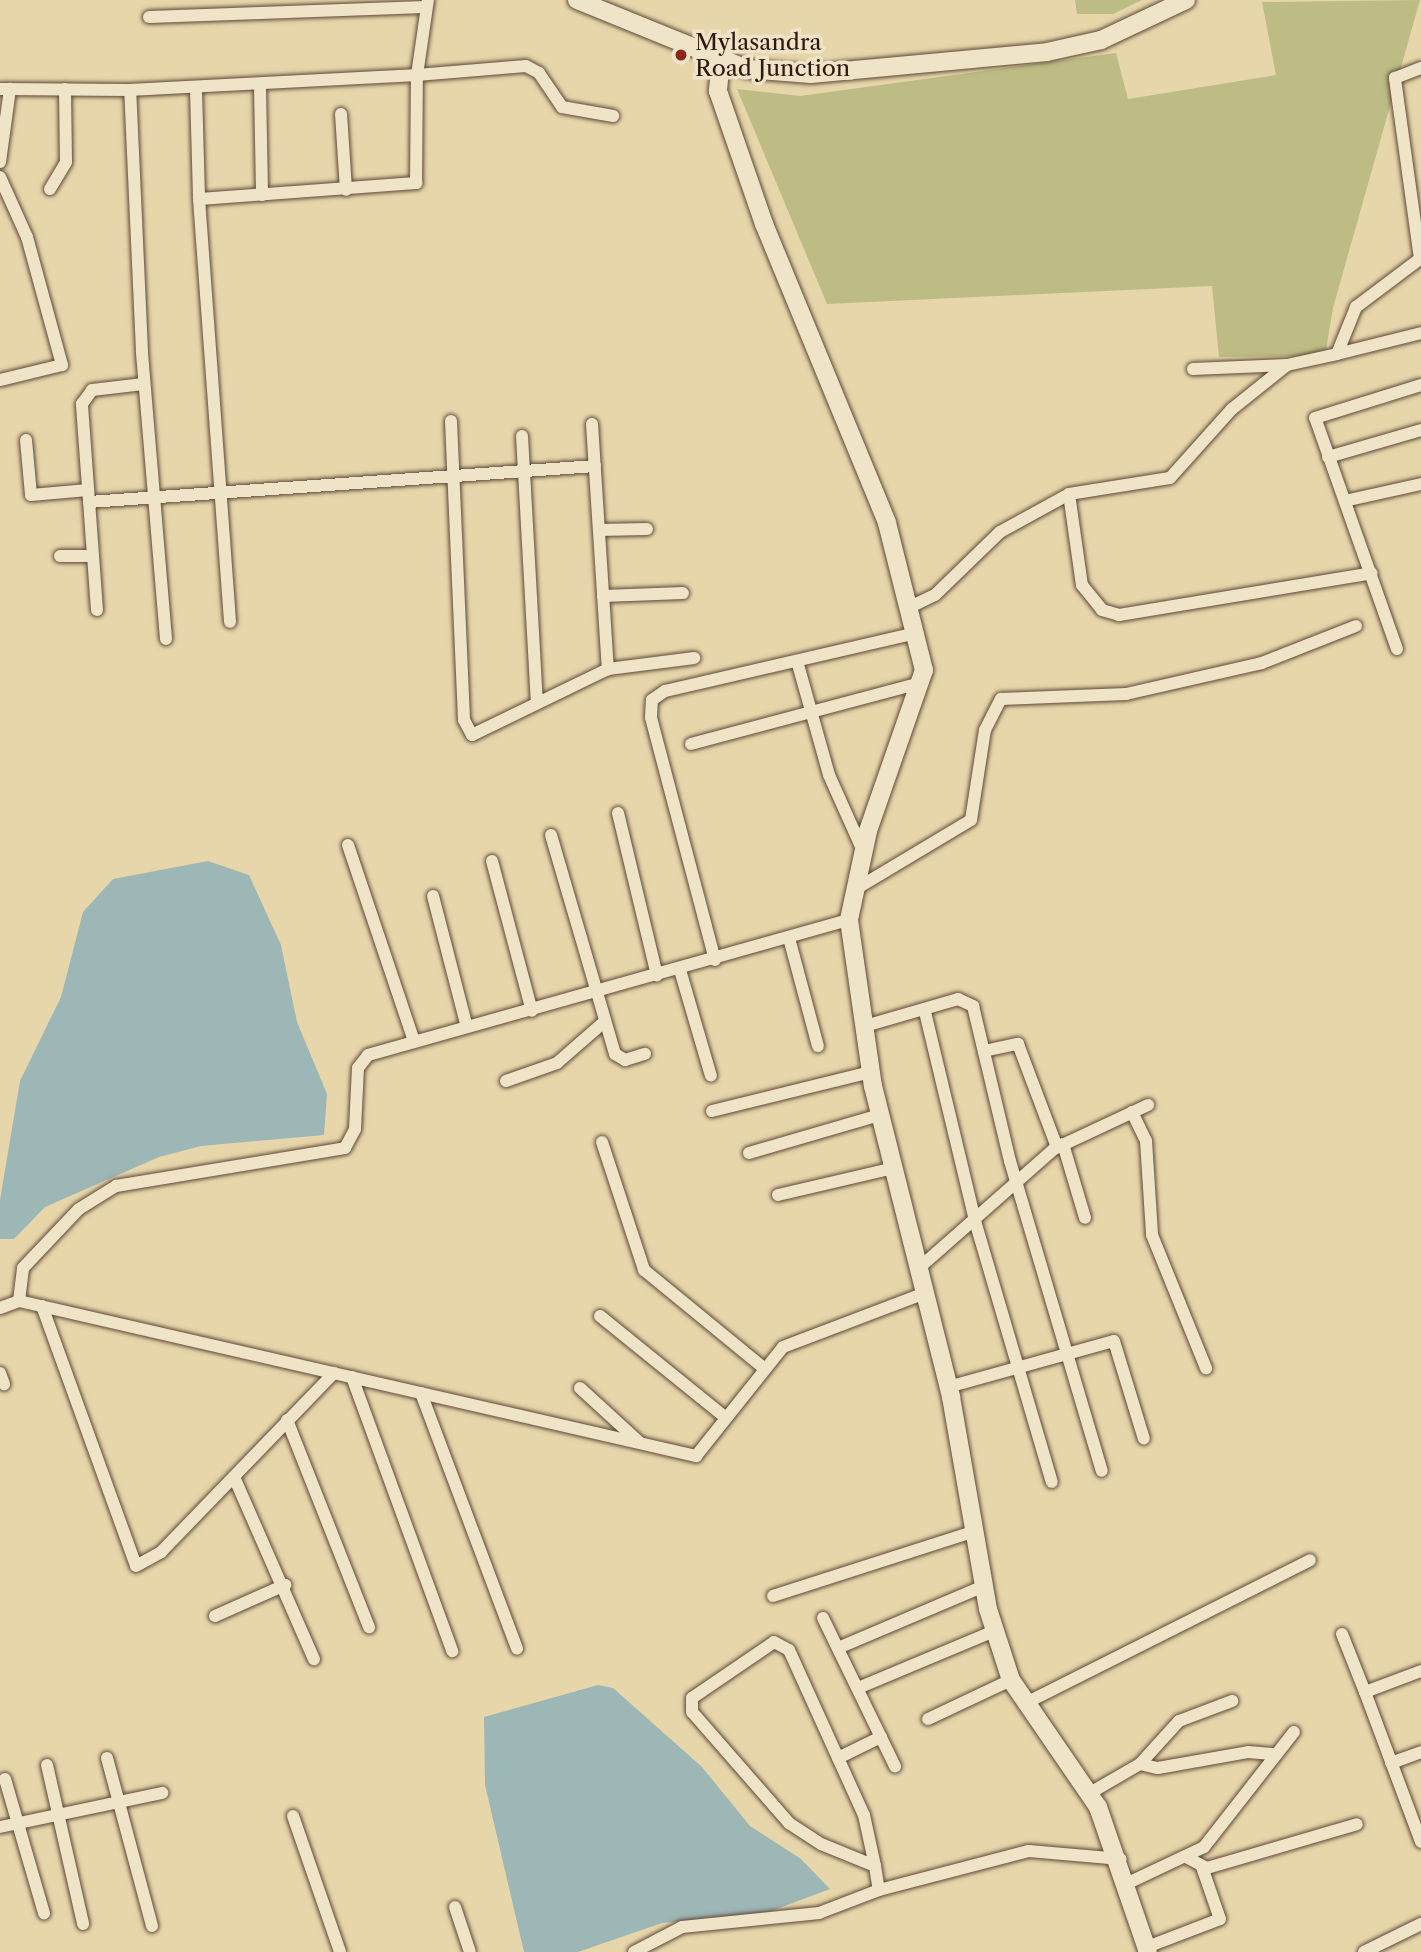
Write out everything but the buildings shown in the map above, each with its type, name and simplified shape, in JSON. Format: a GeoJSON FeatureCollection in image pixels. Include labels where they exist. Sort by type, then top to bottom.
{"type":"FeatureCollection","features":[{"type":"Feature","properties":{"kind":"street"},"geometry":{"type":"LineString","coordinates":[[577,0],[721,61],[747,69],[811,74],[1047,52],[1101,40],[1186,0]]}},
{"type":"Feature","properties":{"kind":"street"},"geometry":{"type":"LineString","coordinates":[[149,17],[427,4],[417,75],[416,183],[199,199]]}},
{"type":"Feature","properties":{"kind":"street"},"geometry":{"type":"LineString","coordinates":[[721,61],[718,91],[764,224],[866,465],[912,606],[924,670],[863,852],[849,919],[871,1072],[948,1387],[994,1631],[1011,1680],[1024,1704],[1090,1793],[1121,1859],[1147,1949],[1220,1919],[1202,1867],[1185,1857]]}},
{"type":"Feature","properties":{"kind":"street"},"geometry":{"type":"LineString","coordinates":[[0,162],[5,89],[196,90],[526,65],[539,73],[562,107],[613,116]]}},
{"type":"Feature","properties":{"kind":"street"},"geometry":{"type":"LineString","coordinates":[[1337,354],[1356,307],[1421,258],[1395,78],[1421,68]]}},
{"type":"Feature","properties":{"kind":"street"},"geometry":{"type":"LineString","coordinates":[[260,87],[262,195]]}},
{"type":"Feature","properties":{"kind":"street"},"geometry":{"type":"LineString","coordinates":[[50,189],[65,162],[65,89]]}},
{"type":"Feature","properties":{"kind":"street"},"geometry":{"type":"LineString","coordinates":[[131,90],[144,384],[166,639]]}},
{"type":"Feature","properties":{"kind":"street"},"geometry":{"type":"LineString","coordinates":[[196,90],[199,199],[230,622]]}},
{"type":"Feature","properties":{"kind":"street"},"geometry":{"type":"LineString","coordinates":[[341,114],[346,190]]}},
{"type":"Feature","properties":{"kind":"street"},"geometry":{"type":"LineString","coordinates":[[0,177],[27,237],[62,365],[0,380]]}},
{"type":"Feature","properties":{"kind":"street"},"geometry":{"type":"LineString","coordinates":[[1193,369],[1287,365],[1421,332]]}},
{"type":"Feature","properties":{"kind":"street"},"geometry":{"type":"LineString","coordinates":[[912,606],[935,595],[1000,533],[1069,494],[1170,478],[1232,409],[1287,365]]}},
{"type":"Feature","properties":{"kind":"street"},"geometry":{"type":"LineString","coordinates":[[97,610],[85,395],[144,384]]}},
{"type":"Feature","properties":{"kind":"street"},"geometry":{"type":"LineString","coordinates":[[1397,649],[1349,500],[1316,430],[1319,412],[1421,384]]}},
{"type":"Feature","properties":{"kind":"street"},"geometry":{"type":"LineString","coordinates":[[451,421],[466,728],[472,735],[537,701],[608,669],[694,658]]}},
{"type":"Feature","properties":{"kind":"street"},"geometry":{"type":"LineString","coordinates":[[592,424],[608,669]]}},
{"type":"Feature","properties":{"kind":"street"},"geometry":{"type":"LineString","coordinates":[[1328,457],[1421,430]]}},
{"type":"Feature","properties":{"kind":"street"},"geometry":{"type":"LineString","coordinates":[[522,436],[537,701]]}},
{"type":"Feature","properties":{"kind":"street"},"geometry":{"type":"LineString","coordinates":[[26,440],[31,495],[154,493],[595,466]]}},
{"type":"Feature","properties":{"kind":"street"},"geometry":{"type":"LineString","coordinates":[[1349,500],[1421,484]]}},
{"type":"Feature","properties":{"kind":"street"},"geometry":{"type":"LineString","coordinates":[[1069,494],[1082,584],[1102,610],[1119,615],[1372,573]]}},
{"type":"Feature","properties":{"kind":"street"},"geometry":{"type":"LineString","coordinates":[[599,530],[647,529]]}},
{"type":"Feature","properties":{"kind":"street"},"geometry":{"type":"LineString","coordinates":[[60,556],[93,556]]}},
{"type":"Feature","properties":{"kind":"street"},"geometry":{"type":"LineString","coordinates":[[603,596],[683,593]]}},
{"type":"Feature","properties":{"kind":"street"},"geometry":{"type":"LineString","coordinates":[[854,890],[971,820],[985,730],[1001,699],[1126,694],[1262,663],[1356,626]]}},
{"type":"Feature","properties":{"kind":"street"},"geometry":{"type":"LineString","coordinates":[[715,960],[652,699],[665,691],[916,633]]}},
{"type":"Feature","properties":{"kind":"street"},"geometry":{"type":"LineString","coordinates":[[797,661],[809,710],[863,852]]}},
{"type":"Feature","properties":{"kind":"street"},"geometry":{"type":"LineString","coordinates":[[691,744],[809,710],[920,683]]}},
{"type":"Feature","properties":{"kind":"street"},"geometry":{"type":"LineString","coordinates":[[618,813],[657,975]]}},
{"type":"Feature","properties":{"kind":"street"},"geometry":{"type":"LineString","coordinates":[[551,835],[604,1022],[620,1059],[645,1055]]}},
{"type":"Feature","properties":{"kind":"street"},"geometry":{"type":"LineString","coordinates":[[348,845],[414,1041]]}},
{"type":"Feature","properties":{"kind":"street"},"geometry":{"type":"LineString","coordinates":[[492,861],[532,1011]]}},
{"type":"Feature","properties":{"kind":"street"},"geometry":{"type":"LineString","coordinates":[[433,896],[467,1027]]}},
{"type":"Feature","properties":{"kind":"street"},"geometry":{"type":"LineString","coordinates":[[19,1301],[23,1268],[79,1209],[116,1186],[345,1148],[355,1129],[362,1061],[414,1041],[596,995],[849,919]]}},
{"type":"Feature","properties":{"kind":"street"},"geometry":{"type":"LineString","coordinates":[[789,938],[818,1046]]}},
{"type":"Feature","properties":{"kind":"street"},"geometry":{"type":"LineString","coordinates":[[680,971],[711,1076]]}},
{"type":"Feature","properties":{"kind":"street"},"geometry":{"type":"LineString","coordinates":[[864,1026],[967,999],[984,1051],[1017,1179],[1071,1354],[1102,1471]]}},
{"type":"Feature","properties":{"kind":"street"},"geometry":{"type":"LineString","coordinates":[[925,1012],[975,1221],[1052,1482]]}},
{"type":"Feature","properties":{"kind":"street"},"geometry":{"type":"LineString","coordinates":[[506,1081],[556,1063],[604,1022]]}},
{"type":"Feature","properties":{"kind":"street"},"geometry":{"type":"LineString","coordinates":[[984,1051],[1018,1044],[1060,1146],[1085,1218]]}},
{"type":"Feature","properties":{"kind":"street"},"geometry":{"type":"LineString","coordinates":[[712,1111],[871,1072]]}},
{"type":"Feature","properties":{"kind":"street"},"geometry":{"type":"LineString","coordinates":[[919,1268],[975,1221],[1017,1179],[1060,1146],[1148,1105]]}},
{"type":"Feature","properties":{"kind":"street"},"geometry":{"type":"LineString","coordinates":[[1132,1112],[1146,1141],[1152,1234],[1206,1368]]}},
{"type":"Feature","properties":{"kind":"street"},"geometry":{"type":"LineString","coordinates":[[749,1153],[880,1115]]}},
{"type":"Feature","properties":{"kind":"street"},"geometry":{"type":"LineString","coordinates":[[602,1142],[644,1269],[765,1369]]}},
{"type":"Feature","properties":{"kind":"street"},"geometry":{"type":"LineString","coordinates":[[778,1195],[894,1168]]}},
{"type":"Feature","properties":{"kind":"street"},"geometry":{"type":"LineString","coordinates":[[0,1308],[19,1301],[696,1456],[783,1347],[925,1293]]}},
{"type":"Feature","properties":{"kind":"street"},"geometry":{"type":"LineString","coordinates":[[42,1306],[136,1566],[162,1552],[334,1373]]}},
{"type":"Feature","properties":{"kind":"street"},"geometry":{"type":"LineString","coordinates":[[600,1316],[726,1418]]}},
{"type":"Feature","properties":{"kind":"street"},"geometry":{"type":"LineString","coordinates":[[948,1387],[1110,1341],[1119,1346],[1144,1439]]}},
{"type":"Feature","properties":{"kind":"street"},"geometry":{"type":"LineString","coordinates":[[352,1377],[452,1651]]}},
{"type":"Feature","properties":{"kind":"street"},"geometry":{"type":"LineString","coordinates":[[580,1388],[641,1443]]}},
{"type":"Feature","properties":{"kind":"street"},"geometry":{"type":"LineString","coordinates":[[422,1393],[517,1649]]}},
{"type":"Feature","properties":{"kind":"street"},"geometry":{"type":"LineString","coordinates":[[288,1420],[369,1627]]}},
{"type":"Feature","properties":{"kind":"street"},"geometry":{"type":"LineString","coordinates":[[233,1477],[285,1586],[314,1659]]}},
{"type":"Feature","properties":{"kind":"street"},"geometry":{"type":"LineString","coordinates":[[773,1596],[975,1531]]}},
{"type":"Feature","properties":{"kind":"street"},"geometry":{"type":"LineString","coordinates":[[1024,1704],[1310,1560]]}},
{"type":"Feature","properties":{"kind":"street"},"geometry":{"type":"LineString","coordinates":[[215,1615],[285,1586]]}},
{"type":"Feature","properties":{"kind":"street"},"geometry":{"type":"LineString","coordinates":[[838,1648],[984,1586]]}},
{"type":"Feature","properties":{"kind":"street"},"geometry":{"type":"LineString","coordinates":[[822,1618],[895,1766]]}},
{"type":"Feature","properties":{"kind":"street"},"geometry":{"type":"LineString","coordinates":[[858,1688],[994,1631]]}},
{"type":"Feature","properties":{"kind":"street"},"geometry":{"type":"LineString","coordinates":[[1342,1634],[1420,1838]]}},
{"type":"Feature","properties":{"kind":"street"},"geometry":{"type":"LineString","coordinates":[[875,1866],[821,1844],[789,1823],[690,1704],[766,1647],[782,1643],[864,1815],[875,1866],[879,1890]]}},
{"type":"Feature","properties":{"kind":"street"},"geometry":{"type":"LineString","coordinates":[[1365,1692],[1421,1671]]}},
{"type":"Feature","properties":{"kind":"street"},"geometry":{"type":"LineString","coordinates":[[928,1719],[1011,1680]]}},
{"type":"Feature","properties":{"kind":"street"},"geometry":{"type":"LineString","coordinates":[[1090,1793],[1140,1763],[1179,1721],[1232,1701]]}},
{"type":"Feature","properties":{"kind":"street"},"geometry":{"type":"LineString","coordinates":[[1128,1883],[1185,1857],[1222,1829],[1272,1754],[1294,1732]]}},
{"type":"Feature","properties":{"kind":"street"},"geometry":{"type":"LineString","coordinates":[[838,1758],[881,1737]]}},
{"type":"Feature","properties":{"kind":"street"},"geometry":{"type":"LineString","coordinates":[[1140,1763],[1158,1768],[1248,1752],[1272,1754]]}},
{"type":"Feature","properties":{"kind":"street"},"geometry":{"type":"LineString","coordinates":[[1391,1763],[1421,1752]]}},
{"type":"Feature","properties":{"kind":"street"},"geometry":{"type":"LineString","coordinates":[[107,1758],[122,1801],[152,1926]]}},
{"type":"Feature","properties":{"kind":"street"},"geometry":{"type":"LineString","coordinates":[[47,1765],[83,1924]]}},
{"type":"Feature","properties":{"kind":"street"},"geometry":{"type":"LineString","coordinates":[[5,1779],[20,1823],[44,1913]]}},
{"type":"Feature","properties":{"kind":"street"},"geometry":{"type":"LineString","coordinates":[[0,1827],[162,1793]]}},
{"type":"Feature","properties":{"kind":"street"},"geometry":{"type":"LineString","coordinates":[[293,1815],[340,1952]]}},
{"type":"Feature","properties":{"kind":"street"},"geometry":{"type":"LineString","coordinates":[[1202,1867],[1357,1824]]}},
{"type":"Feature","properties":{"kind":"street"},"geometry":{"type":"LineString","coordinates":[[634,1952],[682,1927],[819,1913],[879,1890],[1029,1851],[1121,1859]]}},
{"type":"Feature","properties":{"kind":"street"},"geometry":{"type":"LineString","coordinates":[[455,1907],[470,1952]]}},
{"type":"Feature","properties":{"kind":"street"},"geometry":{"type":"LineString","coordinates":[[1364,1952],[1421,1924]]}},
{"type":"Feature","properties":{"kind":"green space"},"geometry":{"type":"Polygon","coordinates":[[[1075,0],[1142,0],[1113,14],[1077,14],[1075,0]]]}},
{"type":"Feature","properties":{"kind":"green space"},"geometry":{"type":"Polygon","coordinates":[[[1420,0],[1333,308],[1325,356],[1219,357],[1212,286],[827,304],[737,89],[800,96],[1116,53],[1128,99],[1276,75],[1262,2],[1420,0]]]}},
{"type":"Feature","properties":{"kind":"water"},"geometry":{"type":"Polygon","coordinates":[[[208,861],[249,875],[281,945],[297,1022],[327,1094],[324,1135],[201,1146],[159,1157],[45,1207],[14,1239],[0,1239],[0,1200],[20,1081],[61,997],[83,912],[113,879],[208,861]]]}},
{"type":"Feature","properties":{"kind":"water"},"geometry":{"type":"Polygon","coordinates":[[[598,1685],[613,1688],[702,1767],[750,1826],[801,1859],[830,1889],[766,1913],[662,1923],[578,1952],[524,1952],[485,1785],[484,1717],[598,1685]]]}},
{"type":"Feature","properties":{"kind":"place","name":"Mylasandra Road Junction"},"geometry":{"type":"Point","coordinates":[681,55]}}]}
